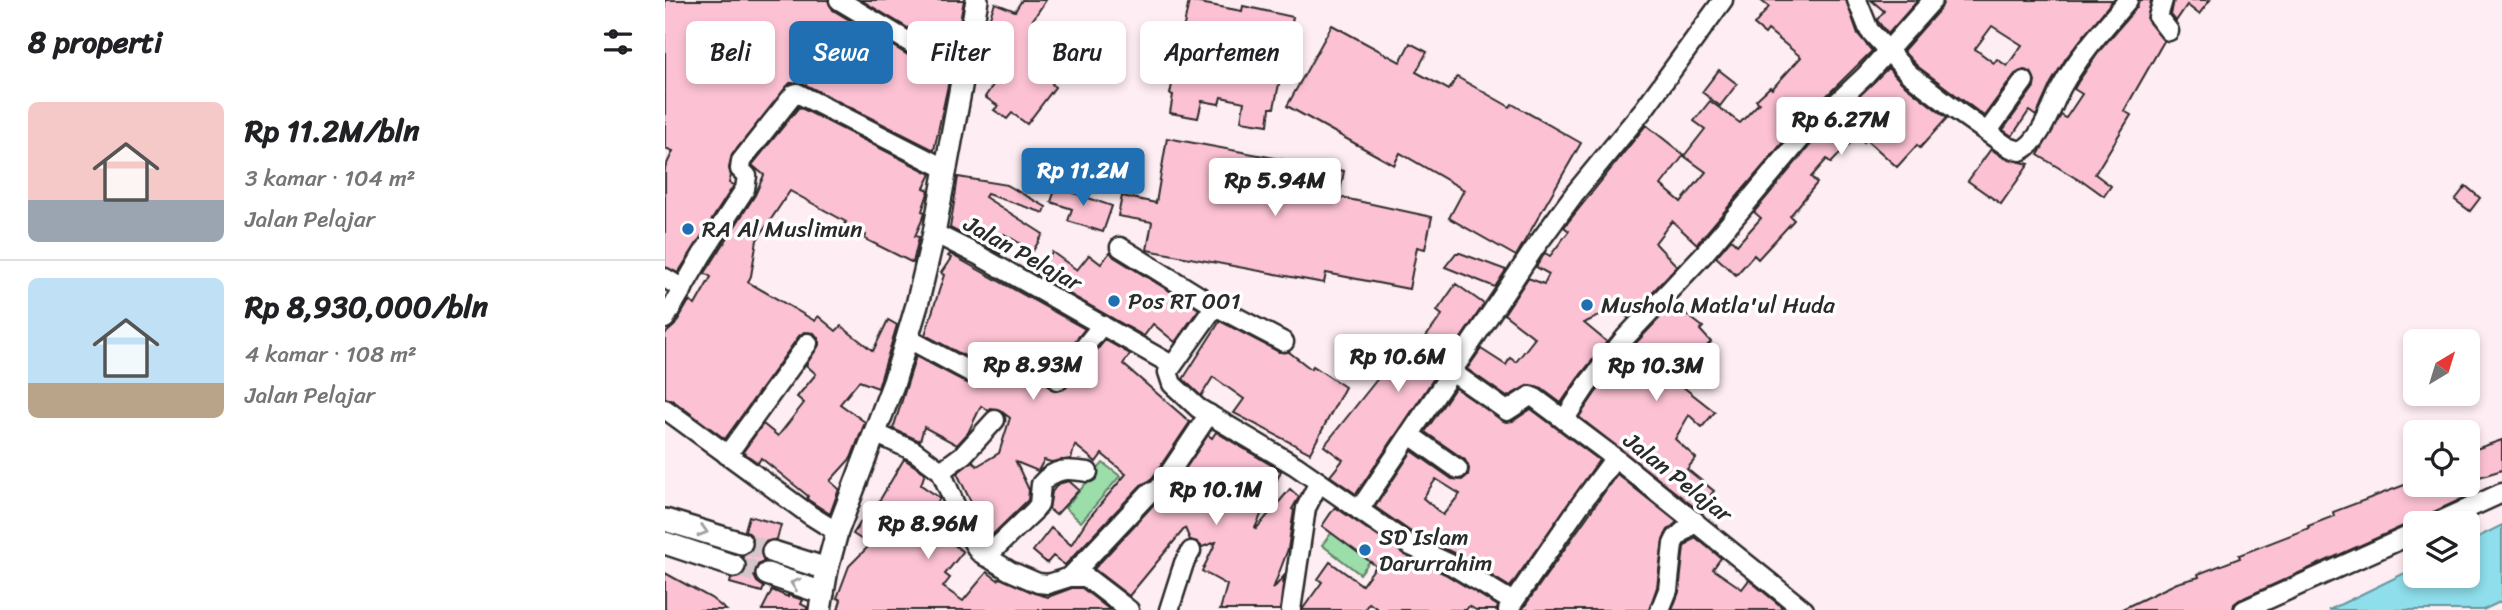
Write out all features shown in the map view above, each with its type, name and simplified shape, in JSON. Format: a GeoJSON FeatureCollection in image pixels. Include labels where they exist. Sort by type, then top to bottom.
{"type":"FeatureCollection","features":[{"type":"Feature","properties":{"kind":"street"},"geometry":{"type":"LineString","coordinates":[[839,0],[907,41]]}},
{"type":"Feature","properties":{"kind":"street"},"geometry":{"type":"LineString","coordinates":[[973,21],[977,0]]}},
{"type":"Feature","properties":{"kind":"street"},"geometry":{"type":"LineString","coordinates":[[1359,510],[1534,248],[1652,99],[1723,0]]}},
{"type":"Feature","properties":{"kind":"street"},"geometry":{"type":"LineString","coordinates":[[1857,0],[1869,30],[1909,74],[2008,147],[2020,151],[2028,146],[2053,110],[2061,89],[2088,46],[2128,0]]}},
{"type":"Feature","properties":{"kind":"street"},"geometry":{"type":"LineString","coordinates":[[1564,420],[1587,385],[1625,338],[1703,255],[1809,129],[1888,52],[1933,0]]}},
{"type":"Feature","properties":{"kind":"street"},"geometry":{"type":"LineString","coordinates":[[2163,0],[2158,17],[2169,31]]}},
{"type":"Feature","properties":{"kind":"street"},"geometry":{"type":"LineString","coordinates":[[1987,131],[2024,81]]}},
{"type":"Feature","properties":{"kind":"street"},"geometry":{"type":"LineString","coordinates":[[767,574],[822,601],[837,532],[875,433],[907,338],[934,233],[960,84]]}},
{"type":"Feature","properties":{"kind":"street"},"geometry":{"type":"LineString","coordinates":[[665,319],[745,189],[747,176],[740,169],[741,161],[786,102],[797,93],[947,169]]}},
{"type":"Feature","properties":{"kind":"street","name":"Jalan Pelajar"},"geometry":{"type":"LineString","coordinates":[[934,233],[1172,365]]}},
{"type":"Feature","properties":{"kind":"street"},"geometry":{"type":"LineString","coordinates":[[1120,247],[1215,306],[1284,342]]}},
{"type":"Feature","properties":{"kind":"street"},"geometry":{"type":"LineString","coordinates":[[665,278],[683,289]]}},
{"type":"Feature","properties":{"kind":"street"},"geometry":{"type":"LineString","coordinates":[[1215,306],[1168,372],[1172,384],[1187,400],[1319,482],[1411,546],[1450,564],[1511,606],[1615,458]]}},
{"type":"Feature","properties":{"kind":"street"},"geometry":{"type":"LineString","coordinates":[[1058,380],[1102,325]]}},
{"type":"Feature","properties":{"kind":"street"},"geometry":{"type":"LineString","coordinates":[[907,338],[972,373]]}},
{"type":"Feature","properties":{"kind":"street"},"geometry":{"type":"LineString","coordinates":[[727,455],[808,343]]}},
{"type":"Feature","properties":{"kind":"street","name":"Jalan Pelajar"},"geometry":{"type":"LineString","coordinates":[[1452,372],[1507,411],[1530,397],[1535,398],[1695,521],[1804,610]]}},
{"type":"Feature","properties":{"kind":"street"},"geometry":{"type":"LineString","coordinates":[[665,410],[837,532]]}},
{"type":"Feature","properties":{"kind":"street"},"geometry":{"type":"LineString","coordinates":[[1070,578],[1149,493],[1158,490],[1209,414]]}},
{"type":"Feature","properties":{"kind":"street"},"geometry":{"type":"LineString","coordinates":[[941,471],[964,454],[995,421]]}},
{"type":"Feature","properties":{"kind":"street"},"geometry":{"type":"LineString","coordinates":[[875,433],[914,451],[941,471],[973,546],[986,557],[1038,583],[1048,584],[1086,577],[1129,610]]}},
{"type":"Feature","properties":{"kind":"street"},"geometry":{"type":"LineString","coordinates":[[1410,435],[1458,469]]}},
{"type":"Feature","properties":{"kind":"street"},"geometry":{"type":"LineString","coordinates":[[986,557],[1039,505],[1041,484],[1056,470],[1065,468],[1088,472]]}},
{"type":"Feature","properties":{"kind":"street"},"geometry":{"type":"LineString","coordinates":[[1291,610],[1305,508],[1319,482]]}},
{"type":"Feature","properties":{"kind":"street"},"geometry":{"type":"LineString","coordinates":[[2463,511],[2502,494]]}},
{"type":"Feature","properties":{"kind":"street"},"geometry":{"type":"LineString","coordinates":[[665,520],[741,543]]}},
{"type":"Feature","properties":{"kind":"street"},"geometry":{"type":"LineString","coordinates":[[1660,610],[1668,590],[1673,544],[1695,521]]}},
{"type":"Feature","properties":{"kind":"street"},"geometry":{"type":"LineString","coordinates":[[2244,610],[2403,538]]}},
{"type":"Feature","properties":{"kind":"street"},"geometry":{"type":"LineString","coordinates":[[665,543],[734,566]]}},
{"type":"Feature","properties":{"kind":"street"},"geometry":{"type":"LineString","coordinates":[[1169,610],[1184,563],[1191,551]]}},
{"type":"Feature","properties":{"kind":"street"},"geometry":{"type":"LineString","coordinates":[[773,552],[827,569]]}},
{"type":"Feature","properties":{"kind":"green space"},"geometry":{"type":"Polygon","coordinates":[[[1103,463],[1120,476],[1081,522],[1065,508],[1103,463]]]}},
{"type":"Feature","properties":{"kind":"green space"},"geometry":{"type":"Polygon","coordinates":[[[1337,526],[1375,554],[1360,574],[1322,545],[1337,526]]]}},
{"type":"Feature","properties":{"kind":"water"},"geometry":{"type":"Polygon","coordinates":[[[2502,525],[2502,601],[2483,610],[2329,610],[2403,574],[2403,588],[2480,588],[2480,536],[2502,525]]]}},
{"type":"Feature","properties":{"kind":"building"},"geometry":{"type":"Polygon","coordinates":[[[665,0],[828,0],[833,10],[851,21],[789,21],[789,84],[732,155],[729,183],[734,185],[678,273],[665,267],[665,168],[673,151],[665,148],[665,0]]]}},
{"type":"Feature","properties":{"kind":"building"},"geometry":{"type":"Polygon","coordinates":[[[861,0],[964,0],[960,21],[907,21],[907,27],[861,0]]]}},
{"type":"Feature","properties":{"kind":"building"},"geometry":{"type":"Polygon","coordinates":[[[1022,0],[1046,0],[1032,21],[1028,21],[1028,84],[1052,84],[1055,87],[1027,124],[1012,113],[1007,119],[994,110],[998,106],[985,97],[994,84],[1014,84],[1014,21],[988,21],[995,3],[1015,11],[1022,0]]]}},
{"type":"Feature","properties":{"kind":"building"},"geometry":{"type":"Polygon","coordinates":[[[1760,0],[1846,0],[1858,34],[1872,51],[1800,122],[1697,244],[1672,221],[1655,243],[1677,266],[1628,318],[1615,308],[1584,323],[1607,342],[1561,403],[1542,389],[1529,385],[1507,397],[1467,369],[1481,349],[1506,365],[1510,358],[1516,362],[1535,338],[1504,314],[1528,278],[1544,284],[1549,274],[1536,267],[1545,253],[1550,256],[1569,231],[1564,227],[1646,125],[1684,155],[1661,185],[1681,202],[1706,172],[1684,156],[1705,129],[1694,121],[1710,101],[1740,123],[1759,103],[1756,100],[1770,87],[1772,89],[1801,57],[1768,30],[1765,34],[1754,25],[1769,7],[1760,0]]]}},
{"type":"Feature","properties":{"kind":"building"},"geometry":{"type":"Polygon","coordinates":[[[1871,0],[1918,0],[1888,34],[1877,20],[1884,11],[1871,0]]]}},
{"type":"Feature","properties":{"kind":"building"},"geometry":{"type":"Polygon","coordinates":[[[1944,0],[2113,0],[2066,58],[2036,116],[2029,111],[2012,136],[2003,130],[2034,87],[2035,81],[2031,72],[2024,70],[2015,74],[1984,116],[1917,66],[1903,51],[1941,8],[1944,0]],[[1992,26],[1975,49],[1994,63],[1997,59],[2007,66],[2022,45],[1992,26]]]}},
{"type":"Feature","properties":{"kind":"building"},"geometry":{"type":"Polygon","coordinates":[[[2139,0],[2151,0],[2147,20],[2164,41],[2124,111],[2131,115],[2095,174],[2111,186],[2104,196],[2038,155],[2061,115],[2066,118],[2082,94],[2074,89],[2078,82],[2101,49],[2137,7],[2139,0]]]}},
{"type":"Feature","properties":{"kind":"building"},"geometry":{"type":"Polygon","coordinates":[[[2174,0],[2210,0],[2199,14],[2187,5],[2176,21],[2171,15],[2174,0]]]}},
{"type":"Feature","properties":{"kind":"building"},"geometry":{"type":"Polygon","coordinates":[[[1189,1],[1242,11],[1243,6],[1293,17],[1292,21],[1185,21],[1189,1]]]}},
{"type":"Feature","properties":{"kind":"building"},"geometry":{"type":"Polygon","coordinates":[[[1332,25],[1400,62],[1410,43],[1427,52],[1416,72],[1449,90],[1457,77],[1581,143],[1516,256],[1449,218],[1464,190],[1400,153],[1394,165],[1287,106],[1299,84],[1303,84],[1303,77],[1332,25]]]}},
{"type":"Feature","properties":{"kind":"building"},"geometry":{"type":"Polygon","coordinates":[[[893,46],[907,54],[907,84],[948,84],[934,150],[804,84],[893,84],[893,46]]]}},
{"type":"Feature","properties":{"kind":"building"},"geometry":{"type":"Polygon","coordinates":[[[1888,68],[1902,83],[1947,118],[1920,148],[1917,145],[1897,167],[1866,139],[1864,142],[1857,136],[1831,163],[1827,159],[1811,177],[1817,183],[1790,216],[1794,220],[1758,259],[1754,255],[1736,275],[1716,257],[1731,239],[1737,245],[1761,218],[1754,212],[1817,137],[1888,68]]]}},
{"type":"Feature","properties":{"kind":"building"},"geometry":{"type":"Polygon","coordinates":[[[1719,70],[1737,84],[1720,106],[1702,92],[1719,70]]]}},
{"type":"Feature","properties":{"kind":"building"},"geometry":{"type":"Polygon","coordinates":[[[1172,84],[1279,84],[1274,108],[1270,108],[1268,125],[1241,121],[1244,102],[1221,97],[1219,104],[1202,101],[1198,118],[1170,113],[1173,95],[1170,94],[1172,84]]]}},
{"type":"Feature","properties":{"kind":"building"},"geometry":{"type":"Polygon","coordinates":[[[799,107],[931,174],[924,188],[929,190],[922,211],[925,212],[915,236],[919,237],[913,263],[865,239],[866,235],[844,224],[846,222],[790,191],[757,240],[748,282],[815,321],[818,316],[836,331],[841,326],[873,351],[888,320],[897,325],[878,388],[859,381],[840,404],[865,422],[851,458],[830,481],[839,489],[830,514],[807,499],[808,496],[761,458],[758,463],[743,452],[763,424],[778,436],[804,403],[797,397],[816,374],[806,365],[819,345],[819,339],[814,333],[804,332],[799,336],[725,439],[672,400],[665,398],[665,334],[675,325],[689,301],[695,305],[711,277],[705,273],[755,195],[764,175],[752,165],[799,107]]]}},
{"type":"Feature","properties":{"kind":"building"},"geometry":{"type":"Polygon","coordinates":[[[1167,138],[1344,171],[1339,197],[1432,217],[1425,249],[1417,247],[1409,289],[1326,273],[1324,283],[1147,250],[1152,222],[1118,216],[1122,196],[1156,203],[1167,138]]]}},
{"type":"Feature","properties":{"kind":"building"},"geometry":{"type":"Polygon","coordinates":[[[1991,149],[2004,158],[2029,164],[2001,204],[1968,181],[1991,149]]]}},
{"type":"Feature","properties":{"kind":"building"},"geometry":{"type":"Polygon","coordinates":[[[958,177],[1007,185],[1046,207],[1044,213],[987,194],[985,197],[1043,234],[1033,251],[1004,234],[1000,254],[950,228],[958,177]]]}},
{"type":"Feature","properties":{"kind":"building"},"geometry":{"type":"Polygon","coordinates":[[[1057,184],[1112,206],[1103,232],[1068,221],[1072,209],[1051,202],[1057,184]]]}},
{"type":"Feature","properties":{"kind":"building"},"geometry":{"type":"Polygon","coordinates":[[[2466,186],[2480,198],[2470,211],[2455,200],[2466,186]]]}},
{"type":"Feature","properties":{"kind":"building"},"geometry":{"type":"Polygon","coordinates":[[[1052,252],[1077,270],[1089,255],[1101,264],[1110,252],[1199,309],[1175,342],[1153,324],[1144,336],[1036,275],[1052,252]]]}},
{"type":"Feature","properties":{"kind":"building"},"geometry":{"type":"Polygon","coordinates":[[[1456,253],[1506,270],[1495,287],[1445,267],[1456,253]]]}},
{"type":"Feature","properties":{"kind":"building"},"geometry":{"type":"Polygon","coordinates":[[[950,254],[1085,329],[1049,373],[1047,383],[1051,389],[1057,391],[1066,388],[1105,340],[1130,354],[1123,364],[1190,422],[1151,480],[1141,485],[1065,565],[1053,556],[1047,563],[1033,551],[1051,528],[1071,545],[1087,520],[1126,474],[1102,454],[1096,462],[1075,445],[1071,459],[1051,462],[1044,460],[1038,471],[1016,462],[1029,490],[1028,500],[986,541],[975,524],[973,517],[981,523],[957,473],[973,461],[977,466],[999,453],[1010,418],[998,409],[991,408],[989,411],[981,406],[968,433],[957,445],[924,427],[920,441],[893,429],[916,356],[967,383],[977,383],[982,378],[982,368],[978,363],[925,335],[944,275],[941,273],[951,258],[948,256],[950,254]]]}},
{"type":"Feature","properties":{"kind":"building"},"geometry":{"type":"Polygon","coordinates":[[[1456,284],[1484,304],[1356,494],[1330,476],[1343,460],[1324,446],[1383,372],[1380,370],[1392,354],[1412,370],[1429,347],[1422,342],[1442,315],[1437,311],[1456,284]]]}},
{"type":"Feature","properties":{"kind":"building"},"geometry":{"type":"Polygon","coordinates":[[[1673,304],[1703,327],[1700,330],[1711,342],[1706,347],[1717,358],[1705,370],[1693,359],[1673,379],[1715,412],[1702,427],[1689,415],[1675,439],[1696,458],[1687,469],[1714,491],[1698,510],[1579,417],[1634,345],[1673,304]]]}},
{"type":"Feature","properties":{"kind":"building"},"geometry":{"type":"Polygon","coordinates":[[[1220,321],[1279,352],[1289,352],[1311,369],[1313,366],[1345,387],[1310,453],[1234,413],[1244,399],[1213,377],[1201,396],[1183,379],[1220,321]]]}},
{"type":"Feature","properties":{"kind":"building"},"geometry":{"type":"Polygon","coordinates":[[[1455,388],[1506,422],[1513,421],[1531,409],[1599,460],[1510,587],[1456,554],[1417,536],[1375,507],[1412,451],[1452,479],[1462,480],[1468,475],[1469,469],[1465,460],[1425,432],[1455,388]],[[1436,479],[1423,498],[1443,515],[1460,494],[1436,479]]]}},
{"type":"Feature","properties":{"kind":"building"},"geometry":{"type":"Polygon","coordinates":[[[1216,432],[1281,471],[1256,529],[1290,489],[1299,497],[1292,509],[1288,549],[1273,589],[1284,576],[1280,610],[1220,610],[1227,585],[1202,571],[1216,542],[1202,547],[1190,540],[1185,528],[1129,596],[1094,569],[1155,503],[1167,496],[1208,435],[1212,438],[1216,432]]]}},
{"type":"Feature","properties":{"kind":"building"},"geometry":{"type":"Polygon","coordinates":[[[2502,440],[2502,470],[2480,477],[2480,448],[2502,440]]]}},
{"type":"Feature","properties":{"kind":"building"},"geometry":{"type":"Polygon","coordinates":[[[904,459],[925,473],[921,485],[940,498],[922,527],[946,514],[960,543],[951,542],[963,552],[945,574],[950,578],[943,587],[963,601],[987,572],[998,580],[1000,578],[1048,597],[1072,588],[1082,588],[1110,610],[838,610],[841,600],[837,598],[849,566],[870,545],[853,534],[873,503],[877,505],[904,459]]]}},
{"type":"Feature","properties":{"kind":"building"},"geometry":{"type":"Polygon","coordinates":[[[1617,474],[1677,522],[1663,539],[1657,587],[1649,610],[1522,610],[1617,474]]]}},
{"type":"Feature","properties":{"kind":"building"},"geometry":{"type":"Polygon","coordinates":[[[1069,481],[1079,490],[1056,515],[1049,509],[1052,492],[1058,484],[1069,481]]]}},
{"type":"Feature","properties":{"kind":"building"},"geometry":{"type":"Polygon","coordinates":[[[2403,486],[2403,497],[2466,497],[2435,511],[2403,511],[2403,526],[2239,600],[2234,604],[2233,610],[2120,610],[2177,583],[2199,577],[2198,574],[2240,558],[2239,555],[2309,528],[2308,526],[2334,516],[2333,512],[2403,486]]]}},
{"type":"Feature","properties":{"kind":"building"},"geometry":{"type":"Polygon","coordinates":[[[1335,507],[1405,555],[1445,574],[1498,606],[1497,610],[1476,610],[1469,606],[1466,610],[1379,610],[1369,603],[1364,610],[1302,610],[1322,582],[1318,579],[1330,562],[1362,585],[1376,566],[1322,526],[1335,507]]]}},
{"type":"Feature","properties":{"kind":"building"},"geometry":{"type":"Polygon","coordinates":[[[749,516],[781,525],[777,539],[765,542],[760,549],[764,561],[758,565],[754,576],[764,587],[762,592],[730,583],[731,579],[742,576],[746,571],[747,563],[742,556],[749,553],[754,546],[751,535],[745,530],[749,516]]]}},
{"type":"Feature","properties":{"kind":"building"},"geometry":{"type":"Polygon","coordinates":[[[1695,537],[1721,558],[1713,569],[1742,589],[1749,580],[1782,607],[1779,610],[1672,610],[1679,592],[1684,547],[1695,537]]]}},
{"type":"Feature","properties":{"kind":"building"},"geometry":{"type":"Polygon","coordinates":[[[665,573],[711,598],[726,610],[665,610],[665,573]]]}},
{"type":"Feature","properties":{"kind":"building"},"geometry":{"type":"Polygon","coordinates":[[[772,590],[803,600],[801,604],[807,607],[807,610],[762,610],[772,590]]]}},
{"type":"Feature","properties":{"kind":"tunnel"},"geometry":{"type":"LineString","coordinates":[[741,543],[773,552]]}},
{"type":"Feature","properties":{"kind":"tunnel"},"geometry":{"type":"LineString","coordinates":[[734,566],[767,574]]}},
{"type":"Feature","properties":{"kind":"place","name":"RA Al Muslimun"},"geometry":{"type":"Point","coordinates":[688,229]}},
{"type":"Feature","properties":{"kind":"place","name":"Pos RT 001"},"geometry":{"type":"Point","coordinates":[1114,301]}},
{"type":"Feature","properties":{"kind":"place","name":"Mushola Matla'ul Huda"},"geometry":{"type":"Point","coordinates":[1587,305]}},
{"type":"Feature","properties":{"kind":"place","name":"SD Islam Darurrahim"},"geometry":{"type":"Point","coordinates":[1365,550]}}]}
